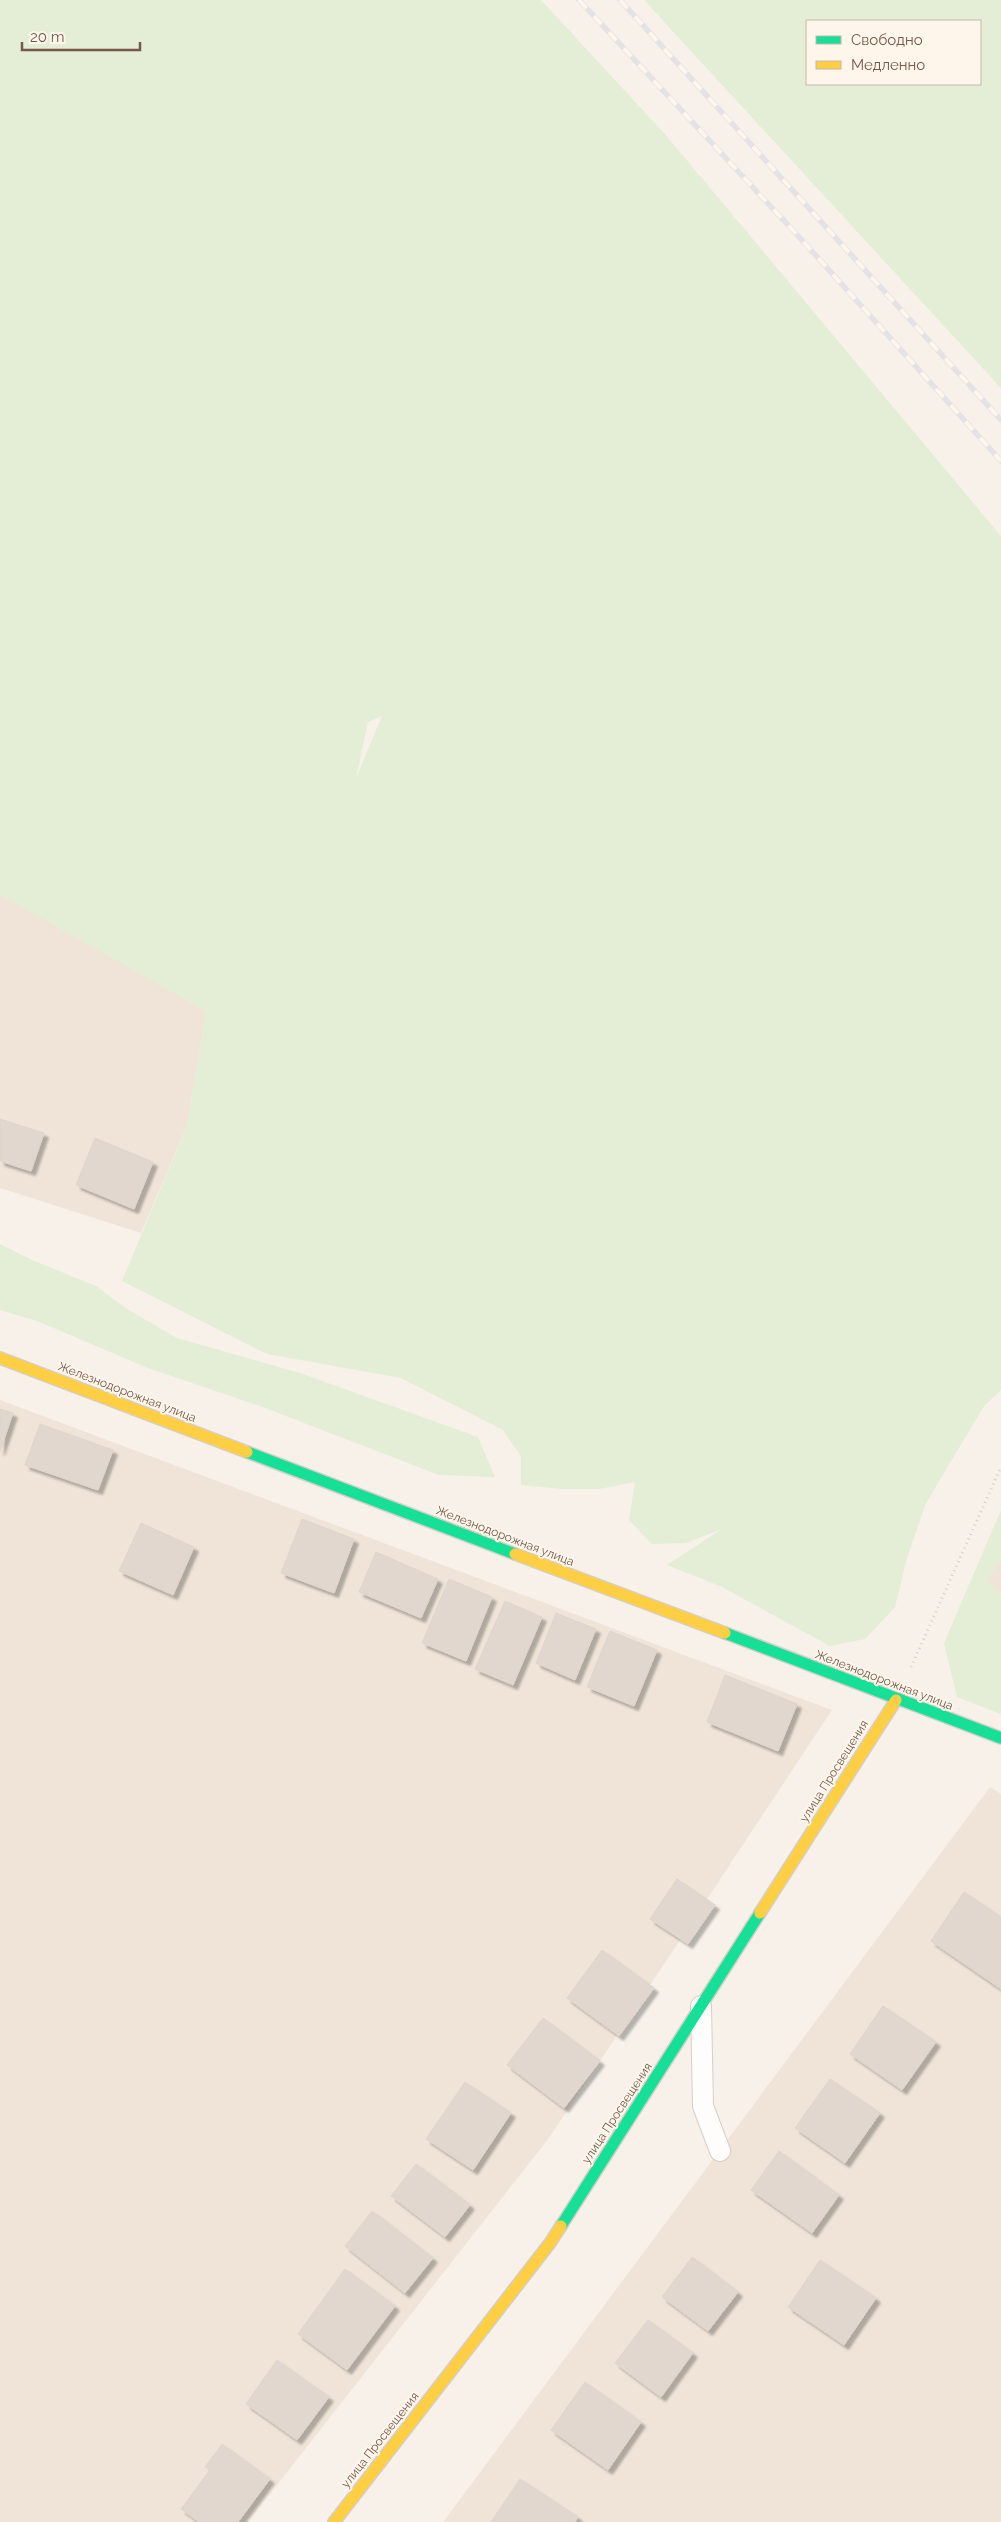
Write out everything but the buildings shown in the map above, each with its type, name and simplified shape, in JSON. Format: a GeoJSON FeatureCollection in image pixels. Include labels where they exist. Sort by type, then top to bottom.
{"type":"FeatureCollection","features":[{"type":"Feature","properties":{"kind":"street","name":"Железнодорожная улица"},"geometry":{"type":"LineString","coordinates":[[0,1358],[896,1700],[1001,1738]]}},
{"type":"Feature","properties":{"kind":"street","name":"улица Просвещения"},"geometry":{"type":"LineString","coordinates":[[334,2522],[550,2243],[896,1700]]}},
{"type":"Feature","properties":{"kind":"lane"},"geometry":{"type":"LineString","coordinates":[[701,2006],[703,2106],[720,2151]]}},
{"type":"Feature","properties":{"kind":"path"},"geometry":{"type":"LineString","coordinates":[[896,1700],[1001,1467]]}},
{"type":"Feature","properties":{"kind":"shaded area"},"geometry":{"type":"Polygon","coordinates":[[[0,892],[206,1011],[187,1126],[141,1233],[0,1188],[0,892]]]}},
{"type":"Feature","properties":{"kind":"shaded area"},"geometry":{"type":"Polygon","coordinates":[[[0,1400],[832,1710],[549,2138],[248,2522],[0,2522],[0,1400]]]}},
{"type":"Feature","properties":{"kind":"shaded area"},"geometry":{"type":"Polygon","coordinates":[[[1001,1559],[1001,1594],[986,1580],[1001,1559]]]}},
{"type":"Feature","properties":{"kind":"shaded area"},"geometry":{"type":"Polygon","coordinates":[[[990,1787],[1001,1794],[1001,2522],[443,2522],[990,1787]]]}},
{"type":"Feature","properties":{"kind":"green space"},"geometry":{"type":"Polygon","coordinates":[[[0,0],[541,0],[664,133],[1001,536],[1001,1390],[984,1406],[926,1503],[907,1558],[895,1607],[865,1639],[830,1646],[720,1586],[667,1565],[722,1529],[686,1543],[652,1544],[629,1520],[635,1482],[599,1489],[562,1489],[521,1485],[521,1456],[503,1430],[401,1378],[267,1354],[122,1281],[187,1126],[206,1011],[0,895],[0,0]],[[382,716],[368,722],[356,778],[382,716]]]}},
{"type":"Feature","properties":{"kind":"green space"},"geometry":{"type":"Polygon","coordinates":[[[644,0],[1001,0],[1001,388],[644,0]]]}},
{"type":"Feature","properties":{"kind":"green space"},"geometry":{"type":"Polygon","coordinates":[[[0,1244],[32,1260],[96,1286],[127,1309],[177,1338],[300,1373],[478,1437],[495,1477],[439,1475],[260,1406],[148,1368],[37,1321],[0,1310],[0,1244]]]}},
{"type":"Feature","properties":{"kind":"green space"},"geometry":{"type":"Polygon","coordinates":[[[1001,1510],[1001,1559],[987,1580],[1001,1594],[1001,1714],[957,1697],[944,1643],[1001,1510]]]}},
{"type":"Feature","properties":{"kind":"railway"},"geometry":{"type":"LineString","coordinates":[[579,0],[801,239],[1001,461]]}},
{"type":"Feature","properties":{"kind":"railway"},"geometry":{"type":"LineString","coordinates":[[620,0],[1001,420]]}},
{"type":"Feature","properties":{"kind":"traffic: fast"},"geometry":{"type":"LineString","coordinates":[[247,1452],[515,1554]]}},
{"type":"Feature","properties":{"kind":"traffic: fast"},"geometry":{"type":"LineString","coordinates":[[725,1633],[1001,1738]]}},
{"type":"Feature","properties":{"kind":"traffic: fast"},"geometry":{"type":"LineString","coordinates":[[561,2226],[760,1913]]}},
{"type":"Feature","properties":{"kind":"traffic: slow"},"geometry":{"type":"LineString","coordinates":[[0,1358],[247,1452]]}},
{"type":"Feature","properties":{"kind":"traffic: slow"},"geometry":{"type":"LineString","coordinates":[[515,1554],[725,1633]]}},
{"type":"Feature","properties":{"kind":"traffic: slow"},"geometry":{"type":"LineString","coordinates":[[760,1913],[896,1700]]}},
{"type":"Feature","properties":{"kind":"traffic: slow"},"geometry":{"type":"LineString","coordinates":[[334,2522],[550,2243],[561,2226]]}}]}
